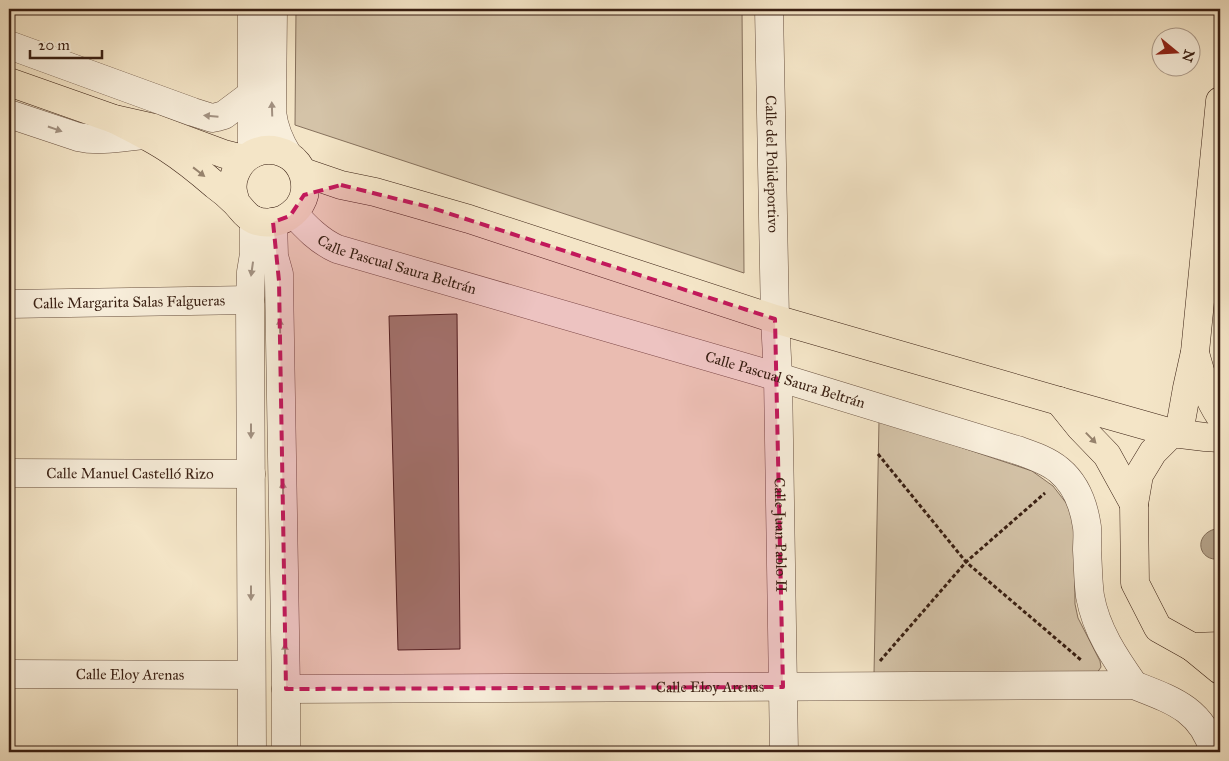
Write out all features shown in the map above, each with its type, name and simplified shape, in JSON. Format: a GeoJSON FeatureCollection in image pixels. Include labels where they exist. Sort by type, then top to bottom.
{"type":"FeatureCollection","features":[{"type":"Feature","properties":{"kind":"main road"},"geometry":{"type":"LineString","coordinates":[[9,82],[114,119],[224,154],[248,156],[266,150],[277,150],[279,197]]}},
{"type":"Feature","properties":{"kind":"main road"},"geometry":{"type":"LineString","coordinates":[[1220,101],[1195,352],[1176,433],[1153,452],[1139,475],[1134,504],[1135,583],[1158,628],[1192,647],[1220,670]]}},
{"type":"Feature","properties":{"kind":"main road"},"geometry":{"type":"LineString","coordinates":[[156,133],[167,148],[190,165],[279,197]]}},
{"type":"Feature","properties":{"kind":"main road"},"geometry":{"type":"LineString","coordinates":[[248,156],[237,168],[233,179],[232,191],[279,197],[341,185],[376,192],[445,212],[775,319],[1176,433],[1220,438]]}},
{"type":"Feature","properties":{"kind":"main road"},"geometry":{"type":"LineString","coordinates":[[1195,352],[1205,388],[1220,416]]}},
{"type":"Feature","properties":{"kind":"main road"},"geometry":{"type":"LineString","coordinates":[[1059,401],[1108,455],[1134,504]]}},
{"type":"Feature","properties":{"kind":"main road"},"geometry":{"type":"LineString","coordinates":[[1192,647],[1220,646]]}},
{"type":"Feature","properties":{"kind":"street"},"geometry":{"type":"LineString","coordinates":[[248,156],[252,94],[252,9]]}},
{"type":"Feature","properties":{"kind":"street"},"geometry":{"type":"LineString","coordinates":[[273,9],[272,120],[279,140],[279,197],[274,256],[279,282],[286,752]]}},
{"type":"Feature","properties":{"kind":"street","name":"Calle del Polideportivo"},"geometry":{"type":"LineString","coordinates":[[769,9],[775,319]]}},
{"type":"Feature","properties":{"kind":"street"},"geometry":{"type":"LineString","coordinates":[[9,45],[212,118],[224,115],[252,94]]}},
{"type":"Feature","properties":{"kind":"street"},"geometry":{"type":"LineString","coordinates":[[9,114],[87,139],[105,139],[156,133],[150,118],[125,87]]}},
{"type":"Feature","properties":{"kind":"street"},"geometry":{"type":"LineString","coordinates":[[252,752],[251,272],[254,254],[279,197]]}},
{"type":"Feature","properties":{"kind":"street","name":"Calle Pascual Saura Beltrán"},"geometry":{"type":"LineString","coordinates":[[279,197],[319,239],[328,245],[778,377],[1017,450],[1040,459],[1059,470],[1073,486],[1081,502],[1087,528],[1090,597],[1098,626],[1115,658],[1134,686]]}},
{"type":"Feature","properties":{"kind":"street","name":"Calle Margarita Salas Falgueras"},"geometry":{"type":"LineString","coordinates":[[9,304],[250,300]]}},
{"type":"Feature","properties":{"kind":"street","name":"Calle Juan Pablo II"},"geometry":{"type":"LineString","coordinates":[[775,319],[778,377],[784,752]]}},
{"type":"Feature","properties":{"kind":"street","name":"Calle Manuel Castelló Rizo"},"geometry":{"type":"LineString","coordinates":[[9,473],[251,474]]}},
{"type":"Feature","properties":{"kind":"street","name":"Calle Eloy Arenas"},"geometry":{"type":"LineString","coordinates":[[9,674],[251,675]]}},
{"type":"Feature","properties":{"kind":"street"},"geometry":{"type":"LineString","coordinates":[[1134,686],[1167,698],[1197,719],[1210,738],[1214,752]]}},
{"type":"Feature","properties":{"kind":"street","name":"Calle Eloy Arenas"},"geometry":{"type":"LineString","coordinates":[[286,689],[1134,686]]}},
{"type":"Feature","properties":{"kind":"path"},"geometry":{"type":"LineString","coordinates":[[878,454],[966,562],[1083,661]]}},
{"type":"Feature","properties":{"kind":"path"},"geometry":{"type":"LineString","coordinates":[[874,667],[966,562],[1046,492]]}},
{"type":"Feature","properties":{"kind":"highlighted area"},"geometry":{"type":"Polygon","coordinates":[[[341,185],[429,207],[775,319],[783,687],[286,689],[279,281],[273,222],[290,216],[304,195],[341,185]]]}},
{"type":"Feature","properties":{"kind":"shaded area"},"geometry":{"type":"Polygon","coordinates":[[[296,9],[742,9],[744,273],[295,125],[296,9]]]}},
{"type":"Feature","properties":{"kind":"shaded area"},"geometry":{"type":"Polygon","coordinates":[[[879,420],[1032,471],[1053,486],[1067,504],[1074,524],[1075,604],[1078,618],[1100,661],[1101,667],[1097,673],[874,674],[879,420]]]}},
{"type":"Feature","properties":{"kind":"shaded area"},"geometry":{"type":"Polygon","coordinates":[[[1215,529],[1220,530],[1220,559],[1213,559],[1207,556],[1201,547],[1203,537],[1215,529]]]}},
{"type":"Feature","properties":{"kind":"building"},"geometry":{"type":"Polygon","coordinates":[[[457,314],[460,649],[398,650],[389,316],[457,314]]]}}]}
